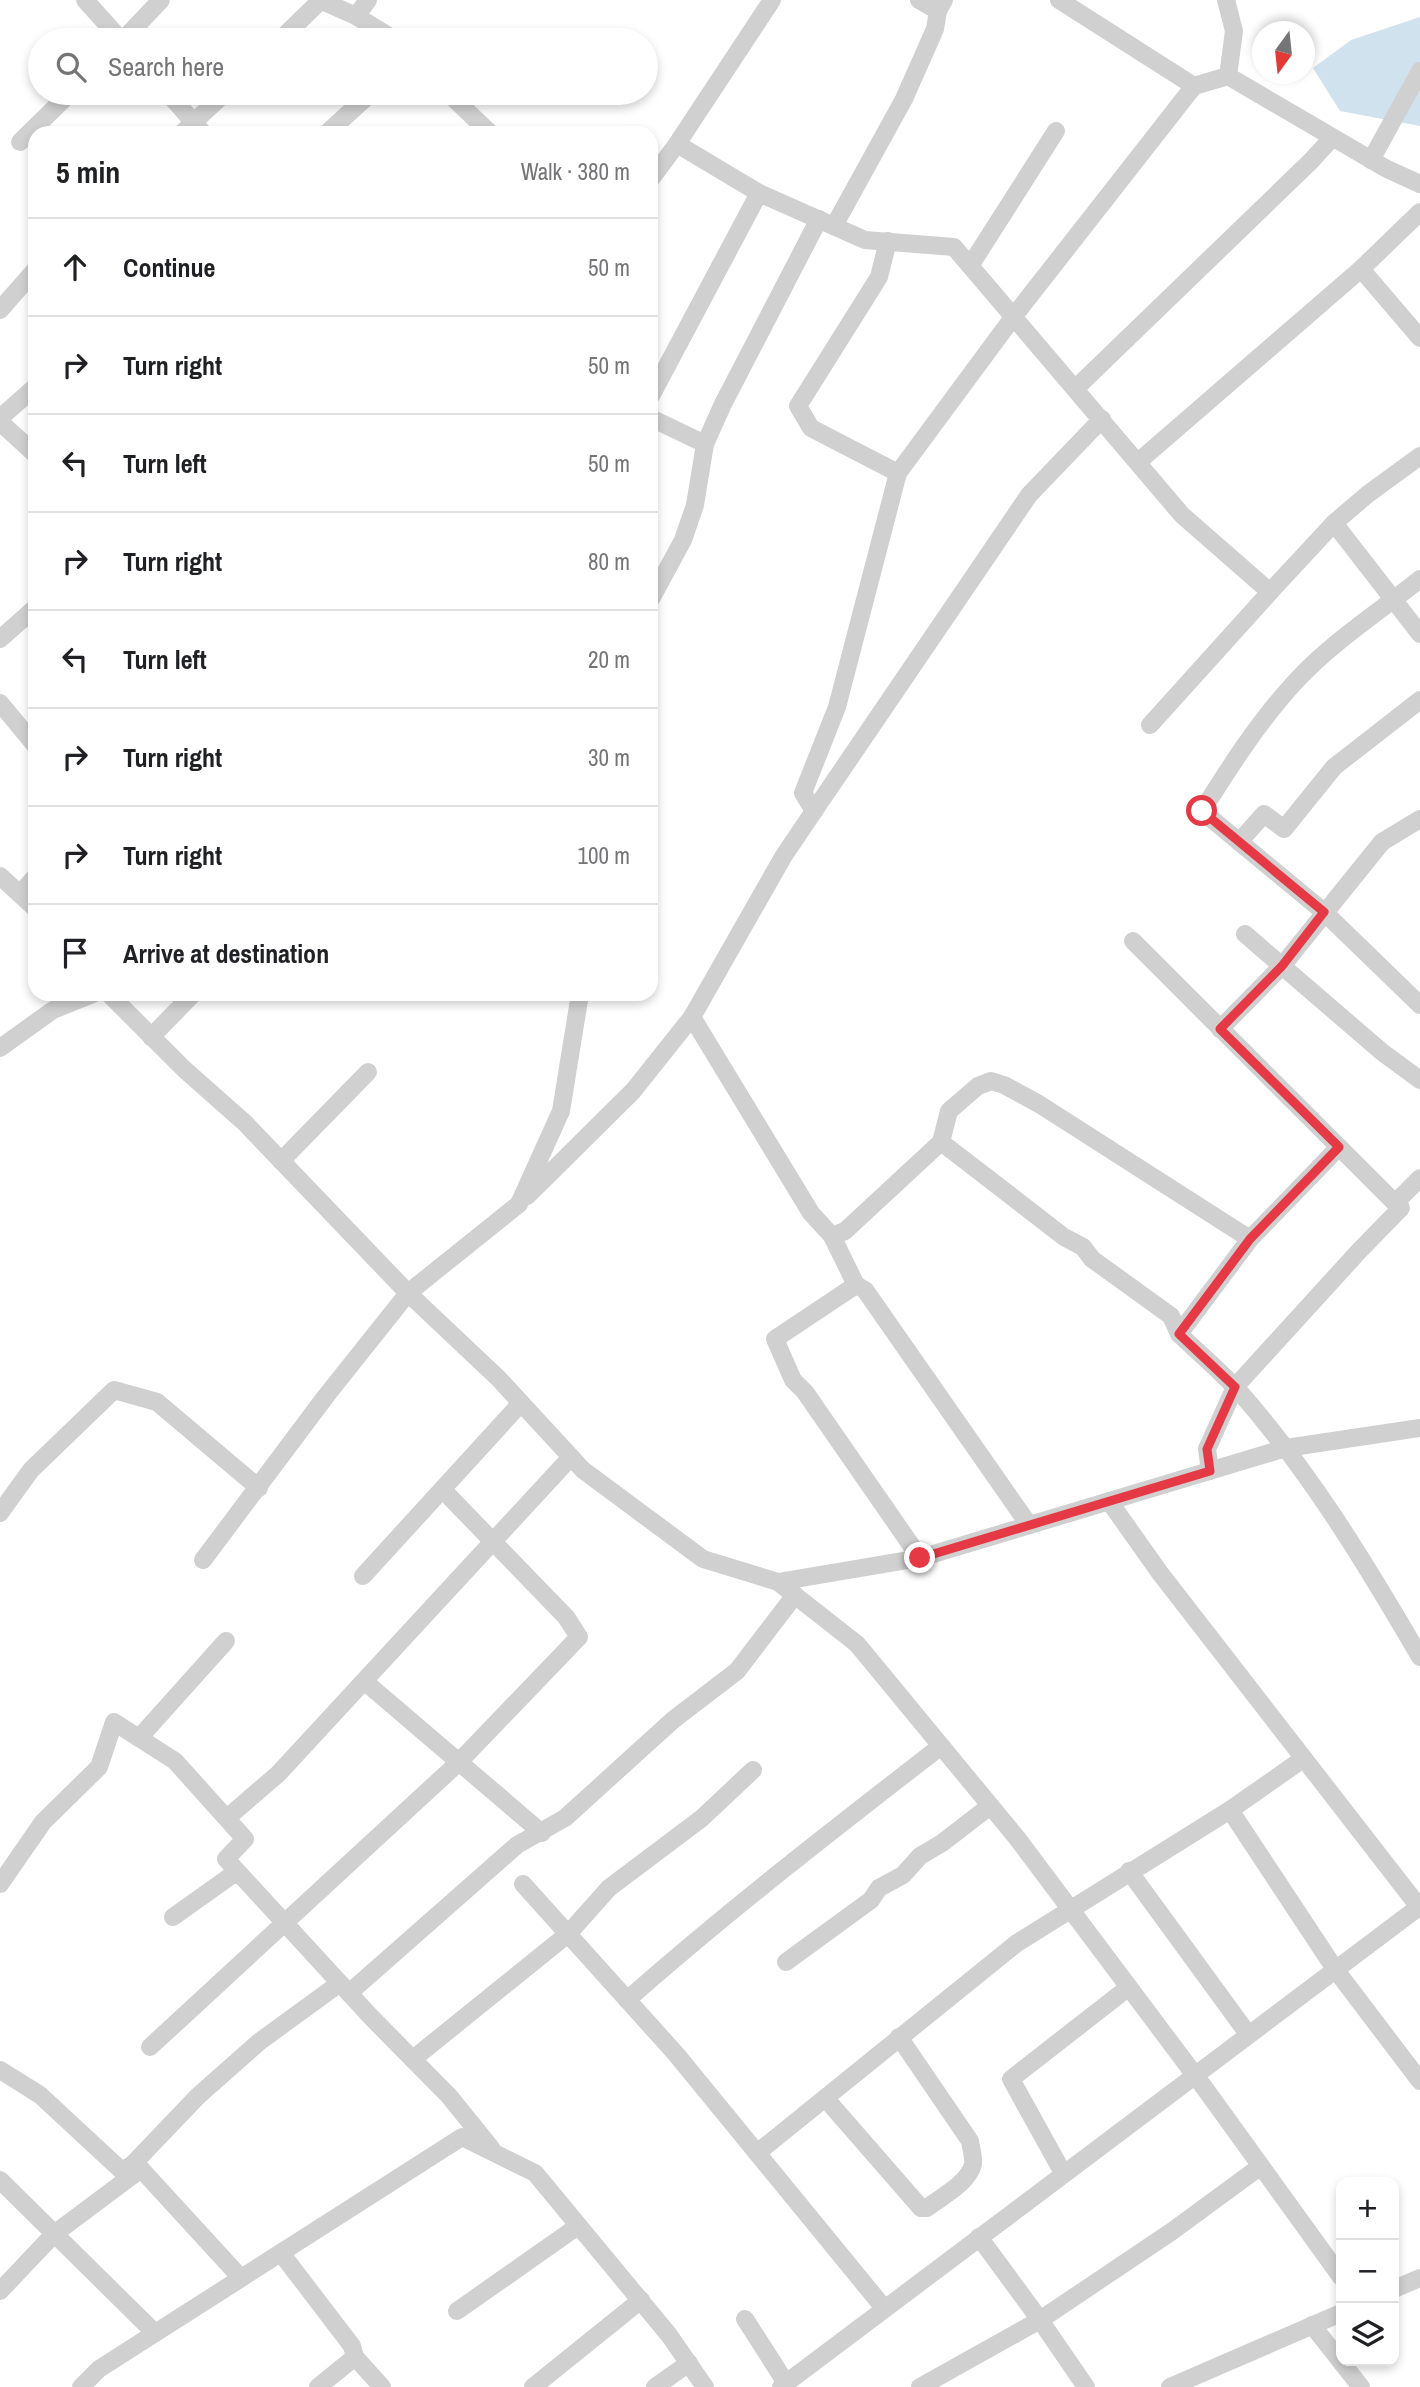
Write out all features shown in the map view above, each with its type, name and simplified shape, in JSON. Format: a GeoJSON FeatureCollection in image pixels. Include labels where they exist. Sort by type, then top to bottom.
{"type":"FeatureCollection","features":[{"type":"Feature","properties":{"kind":"street"},"geometry":{"type":"LineString","coordinates":[[85,0],[111,28]]}},
{"type":"Feature","properties":{"kind":"street"},"geometry":{"type":"LineString","coordinates":[[133,28],[160,0]]}},
{"type":"Feature","properties":{"kind":"street"},"geometry":{"type":"LineString","coordinates":[[356,16],[368,0]]}},
{"type":"Feature","properties":{"kind":"street"},"geometry":{"type":"LineString","coordinates":[[658,170],[772,0]]}},
{"type":"Feature","properties":{"kind":"street"},"geometry":{"type":"LineString","coordinates":[[658,587],[683,540],[695,506],[705,444],[723,404],[826,222],[904,99],[935,29],[941,6],[919,0]]}},
{"type":"Feature","properties":{"kind":"street"},"geometry":{"type":"LineString","coordinates":[[1059,0],[1194,86]]}},
{"type":"Feature","properties":{"kind":"street"},"geometry":{"type":"LineString","coordinates":[[1226,0],[1234,31],[1228,76]]}},
{"type":"Feature","properties":{"kind":"street"},"geometry":{"type":"LineString","coordinates":[[292,28],[320,1],[356,16],[376,28]]}},
{"type":"Feature","properties":{"kind":"street"},"geometry":{"type":"LineString","coordinates":[[1371,160],[1420,71]]}},
{"type":"Feature","properties":{"kind":"street"},"geometry":{"type":"LineString","coordinates":[[814,811],[803,793],[837,707],[898,473],[1014,316],[1194,86],[1228,76],[1371,160],[1420,184]]}},
{"type":"Feature","properties":{"kind":"street"},"geometry":{"type":"LineString","coordinates":[[36,126],[58,105]]}},
{"type":"Feature","properties":{"kind":"street"},"geometry":{"type":"LineString","coordinates":[[175,105],[190,126]]}},
{"type":"Feature","properties":{"kind":"street"},"geometry":{"type":"LineString","coordinates":[[196,126],[215,105]]}},
{"type":"Feature","properties":{"kind":"street"},"geometry":{"type":"LineString","coordinates":[[335,126],[358,105]]}},
{"type":"Feature","properties":{"kind":"street"},"geometry":{"type":"LineString","coordinates":[[461,105],[483,126]]}},
{"type":"Feature","properties":{"kind":"street"},"geometry":{"type":"LineString","coordinates":[[971,266],[1056,131]]}},
{"type":"Feature","properties":{"kind":"street"},"geometry":{"type":"LineString","coordinates":[[20,142],[28,134]]}},
{"type":"Feature","properties":{"kind":"street"},"geometry":{"type":"LineString","coordinates":[[1076,388],[1332,138]]}},
{"type":"Feature","properties":{"kind":"street"},"geometry":{"type":"LineString","coordinates":[[677,144],[759,193],[865,240],[954,247],[1182,515],[1270,592]]}},
{"type":"Feature","properties":{"kind":"street"},"geometry":{"type":"LineString","coordinates":[[658,383],[759,193]]}},
{"type":"Feature","properties":{"kind":"street"},"geometry":{"type":"LineString","coordinates":[[1138,462],[1361,269],[1420,212]]}},
{"type":"Feature","properties":{"kind":"street"},"geometry":{"type":"LineString","coordinates":[[888,242],[879,277],[798,406],[811,428],[898,473]]}},
{"type":"Feature","properties":{"kind":"street"},"geometry":{"type":"LineString","coordinates":[[1361,269],[1420,338]]}},
{"type":"Feature","properties":{"kind":"street"},"geometry":{"type":"LineString","coordinates":[[0,310],[28,278]]}},
{"type":"Feature","properties":{"kind":"street"},"geometry":{"type":"LineString","coordinates":[[28,394],[0,420],[28,447]]}},
{"type":"Feature","properties":{"kind":"street"},"geometry":{"type":"LineString","coordinates":[[203,1560],[326,1396],[408,1293],[519,1205],[633,1091],[692,1017],[783,858],[1029,495],[1102,419]]}},
{"type":"Feature","properties":{"kind":"street"},"geometry":{"type":"LineString","coordinates":[[658,421],[705,444]]}},
{"type":"Feature","properties":{"kind":"street"},"geometry":{"type":"LineString","coordinates":[[1150,725],[1334,523],[1420,456]]}},
{"type":"Feature","properties":{"kind":"street"},"geometry":{"type":"LineString","coordinates":[[1334,523],[1420,634]]}},
{"type":"Feature","properties":{"kind":"street"},"geometry":{"type":"LineString","coordinates":[[1420,579],[1319,659],[1296,681],[1252,732],[1202,811],[1324,912],[1420,1005]]}},
{"type":"Feature","properties":{"kind":"street"},"geometry":{"type":"LineString","coordinates":[[0,639],[28,614]]}},
{"type":"Feature","properties":{"kind":"street"},"geometry":{"type":"LineString","coordinates":[[1239,842],[1264,814],[1284,829],[1334,767],[1420,700]]}},
{"type":"Feature","properties":{"kind":"street"},"geometry":{"type":"LineString","coordinates":[[0,703],[28,737]]}},
{"type":"Feature","properties":{"kind":"street"},"geometry":{"type":"LineString","coordinates":[[1220,1029],[1282,966],[1382,842],[1420,819]]}},
{"type":"Feature","properties":{"kind":"street"},"geometry":{"type":"LineString","coordinates":[[0,876],[28,901]]}},
{"type":"Feature","properties":{"kind":"street"},"geometry":{"type":"LineString","coordinates":[[20,894],[28,885]]}},
{"type":"Feature","properties":{"kind":"street"},"geometry":{"type":"LineString","coordinates":[[1245,934],[1382,1052],[1420,1080]]}},
{"type":"Feature","properties":{"kind":"street"},"geometry":{"type":"LineString","coordinates":[[1133,941],[1395,1203],[1420,1178]]}},
{"type":"Feature","properties":{"kind":"street"},"geometry":{"type":"LineString","coordinates":[[0,1048],[53,1010],[76,1001]]}},
{"type":"Feature","properties":{"kind":"street"},"geometry":{"type":"LineString","coordinates":[[116,1001],[245,1124],[408,1293],[521,1403],[583,1470],[703,1559],[778,1582],[857,1644],[990,1806],[1070,1909],[1336,2270]]}},
{"type":"Feature","properties":{"kind":"street"},"geometry":{"type":"LineString","coordinates":[[151,1037],[185,1001]]}},
{"type":"Feature","properties":{"kind":"street"},"geometry":{"type":"LineString","coordinates":[[519,1205],[561,1111],[579,1001]]}},
{"type":"Feature","properties":{"kind":"street"},"geometry":{"type":"LineString","coordinates":[[692,1017],[811,1213],[832,1236],[856,1285],[865,1290],[1029,1525]]}},
{"type":"Feature","properties":{"kind":"street"},"geometry":{"type":"LineString","coordinates":[[281,1161],[368,1072]]}},
{"type":"Feature","properties":{"kind":"street"},"geometry":{"type":"LineString","coordinates":[[832,1236],[845,1231],[941,1142],[949,1111],[978,1086],[991,1081],[1040,1104],[1250,1239]]}},
{"type":"Feature","properties":{"kind":"street"},"geometry":{"type":"LineString","coordinates":[[941,1142],[1064,1237],[1083,1247],[1092,1259],[1171,1316],[1179,1334],[1235,1387],[1286,1448],[1363,1560],[1420,1657]]}},
{"type":"Feature","properties":{"kind":"street"},"geometry":{"type":"LineString","coordinates":[[1179,1334],[1250,1239],[1339,1147]]}},
{"type":"Feature","properties":{"kind":"street"},"geometry":{"type":"LineString","coordinates":[[1210,1471],[1207,1449],[1235,1387],[1401,1208]]}},
{"type":"Feature","properties":{"kind":"street"},"geometry":{"type":"LineString","coordinates":[[856,1285],[775,1339],[793,1380],[806,1392],[920,1558]]}},
{"type":"Feature","properties":{"kind":"street"},"geometry":{"type":"LineString","coordinates":[[0,1513],[31,1470],[114,1390],[157,1402],[259,1488]]}},
{"type":"Feature","properties":{"kind":"street"},"geometry":{"type":"LineString","coordinates":[[363,1576],[521,1403]]}},
{"type":"Feature","properties":{"kind":"street"},"geometry":{"type":"LineString","coordinates":[[778,1582],[920,1558],[1286,1448],[1420,1428]]}},
{"type":"Feature","properties":{"kind":"street"},"geometry":{"type":"LineString","coordinates":[[227,1818],[278,1774],[571,1457]]}},
{"type":"Feature","properties":{"kind":"street"},"geometry":{"type":"LineString","coordinates":[[150,2047],[458,1763],[579,1637],[566,1617],[443,1490]]}},
{"type":"Feature","properties":{"kind":"street"},"geometry":{"type":"LineString","coordinates":[[745,2319],[784,2385],[1194,2074],[1420,1908],[1160,1573],[1109,1501]]}},
{"type":"Feature","properties":{"kind":"street"},"geometry":{"type":"LineString","coordinates":[[0,2291],[54,2234],[137,2167],[198,2096],[259,2042],[345,1988],[517,1845],[565,1818],[673,1720],[737,1671],[795,1595]]}},
{"type":"Feature","properties":{"kind":"street"},"geometry":{"type":"LineString","coordinates":[[139,1738],[226,1641]]}},
{"type":"Feature","properties":{"kind":"street"},"geometry":{"type":"LineString","coordinates":[[364,1681],[542,1833]]}},
{"type":"Feature","properties":{"kind":"street"},"geometry":{"type":"LineString","coordinates":[[0,1884],[43,1822],[99,1767],[114,1722],[176,1760],[245,1839],[226,1859],[449,2096],[495,2153]]}},
{"type":"Feature","properties":{"kind":"street"},"geometry":{"type":"LineString","coordinates":[[627,2000],[754,1891],[783,1872],[941,1746]]}},
{"type":"Feature","properties":{"kind":"street"},"geometry":{"type":"LineString","coordinates":[[757,2153],[1017,1943],[1230,1810],[1303,1759]]}},
{"type":"Feature","properties":{"kind":"street"},"geometry":{"type":"LineString","coordinates":[[413,2059],[568,1934],[609,1888],[702,1818],[753,1770]]}},
{"type":"Feature","properties":{"kind":"street"},"geometry":{"type":"LineString","coordinates":[[786,1962],[871,1900],[879,1888],[903,1875],[920,1856],[942,1843],[990,1806]]}},
{"type":"Feature","properties":{"kind":"street"},"geometry":{"type":"LineString","coordinates":[[1230,1810],[1335,1969],[1420,2081]]}},
{"type":"Feature","properties":{"kind":"street"},"geometry":{"type":"LineString","coordinates":[[1129,1871],[1248,2034]]}},
{"type":"Feature","properties":{"kind":"street"},"geometry":{"type":"LineString","coordinates":[[173,1917],[232,1875],[240,1875]]}},
{"type":"Feature","properties":{"kind":"street"},"geometry":{"type":"LineString","coordinates":[[523,1884],[676,2054],[884,2308]]}},
{"type":"Feature","properties":{"kind":"street"},"geometry":{"type":"LineString","coordinates":[[1063,2173],[1011,2079],[1129,1987]]}},
{"type":"Feature","properties":{"kind":"street"},"geometry":{"type":"LineString","coordinates":[[826,2099],[921,2208],[927,2208],[959,2184],[971,2170],[974,2161],[970,2141],[899,2037]]}},
{"type":"Feature","properties":{"kind":"street"},"geometry":{"type":"LineString","coordinates":[[0,2070],[40,2095],[122,2171],[137,2167]]}},
{"type":"Feature","properties":{"kind":"street"},"geometry":{"type":"LineString","coordinates":[[81,2387],[99,2369],[462,2137],[535,2173],[641,2300],[705,2387]]}},
{"type":"Feature","properties":{"kind":"street"},"geometry":{"type":"LineString","coordinates":[[920,2387],[1040,2320],[1171,2232],[1261,2166]]}},
{"type":"Feature","properties":{"kind":"street"},"geometry":{"type":"LineString","coordinates":[[137,2167],[241,2278]]}},
{"type":"Feature","properties":{"kind":"street"},"geometry":{"type":"LineString","coordinates":[[0,2180],[155,2333]]}},
{"type":"Feature","properties":{"kind":"street"},"geometry":{"type":"LineString","coordinates":[[457,2311],[579,2226]]}},
{"type":"Feature","properties":{"kind":"street"},"geometry":{"type":"LineString","coordinates":[[979,2237],[1086,2387]]}},
{"type":"Feature","properties":{"kind":"street"},"geometry":{"type":"LineString","coordinates":[[281,2253],[352,2346],[355,2357],[382,2387]]}},
{"type":"Feature","properties":{"kind":"street"},"geometry":{"type":"LineString","coordinates":[[533,2387],[641,2300]]}},
{"type":"Feature","properties":{"kind":"street"},"geometry":{"type":"LineString","coordinates":[[1170,2387],[1336,2314]]}},
{"type":"Feature","properties":{"kind":"street"},"geometry":{"type":"LineString","coordinates":[[1312,2325],[1361,2387]]}},
{"type":"Feature","properties":{"kind":"street"},"geometry":{"type":"LineString","coordinates":[[318,2387],[355,2357]]}},
{"type":"Feature","properties":{"kind":"street"},"geometry":{"type":"LineString","coordinates":[[655,2387],[689,2363]]}},
{"type":"Feature","properties":{"kind":"water"},"geometry":{"type":"Polygon","coordinates":[[[1420,17],[1420,126],[1340,111],[1315,71],[1315,67],[1351,40],[1420,17]]]}},
{"type":"Feature","properties":{"kind":"route"},"geometry":{"type":"LineString","coordinates":[[920,1558],[1210,1471],[1207,1449],[1235,1387],[1179,1334],[1250,1239],[1339,1147],[1220,1029],[1282,966],[1324,912],[1202,811]]}}]}
